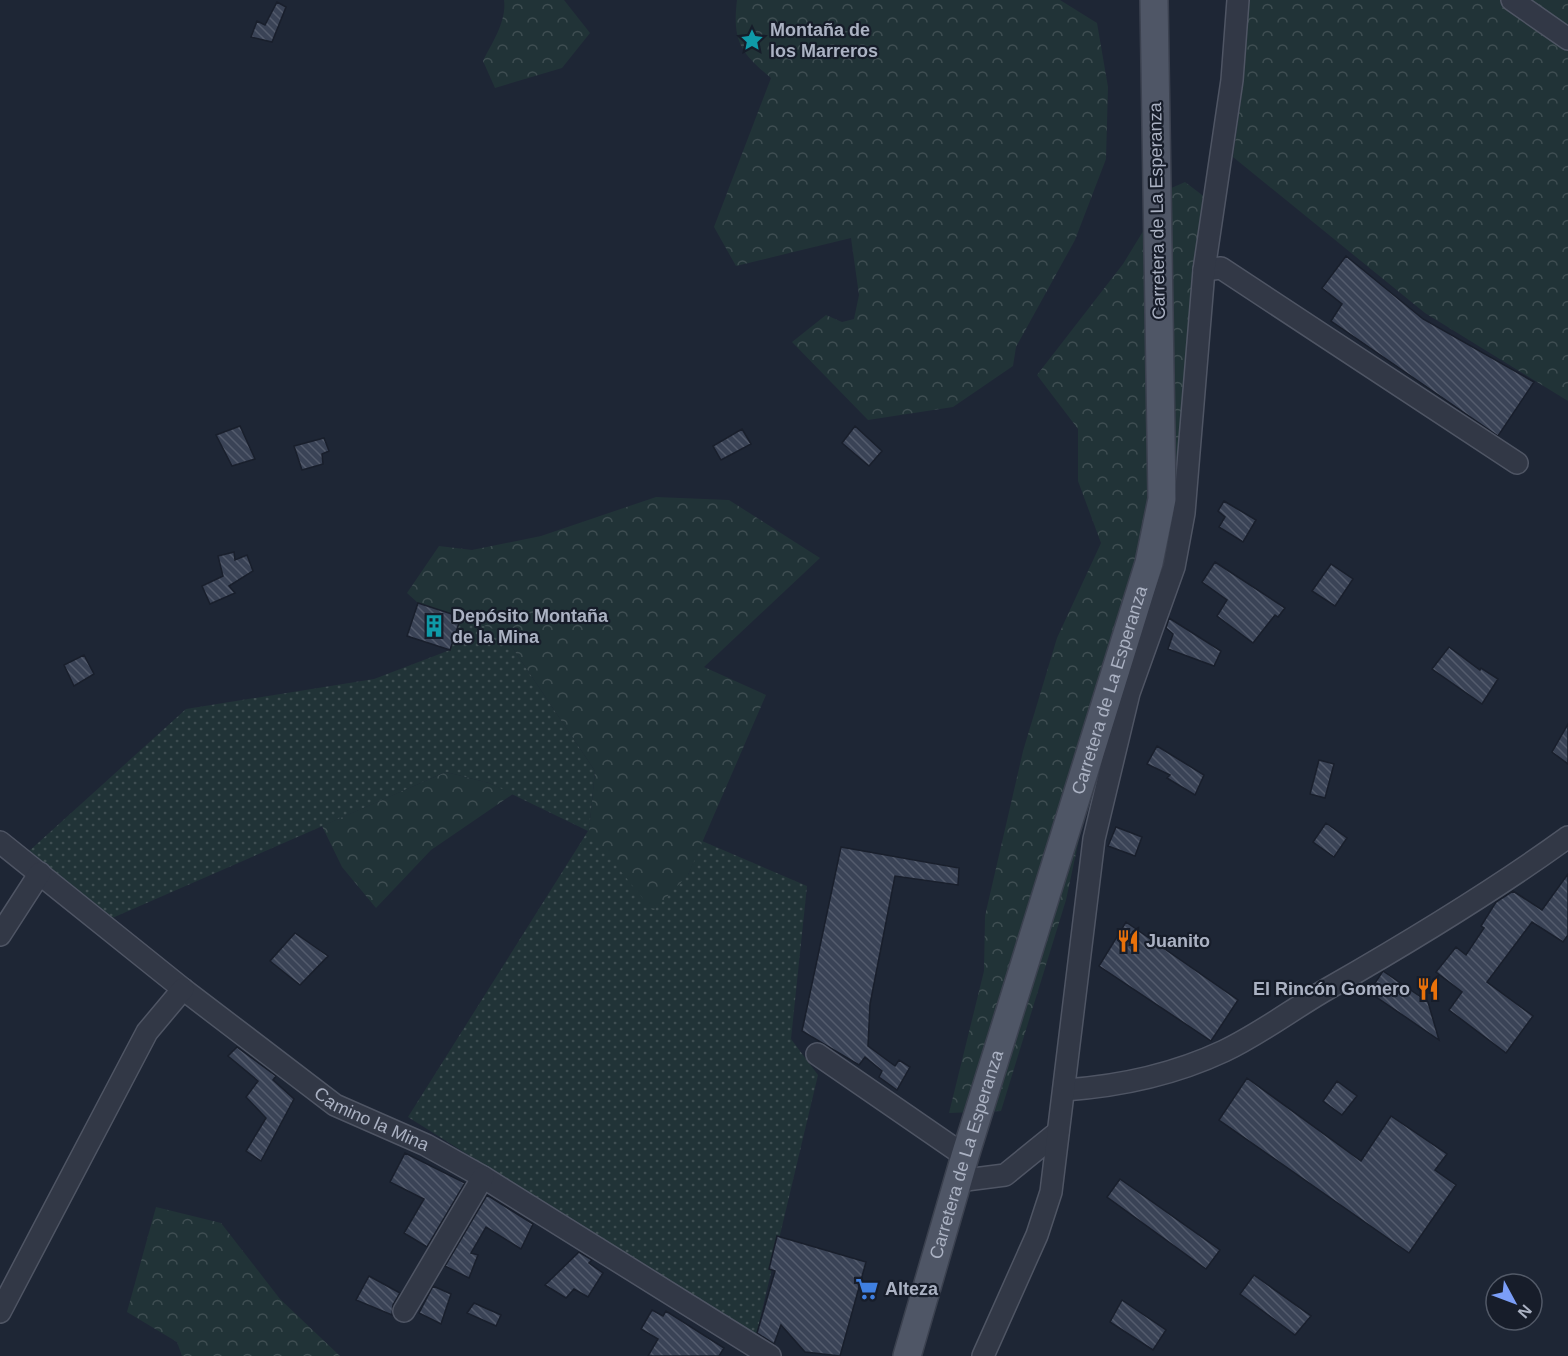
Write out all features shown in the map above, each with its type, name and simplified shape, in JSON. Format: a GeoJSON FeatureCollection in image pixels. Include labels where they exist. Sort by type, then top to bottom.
{"type":"FeatureCollection","features":[{"type":"Feature","properties":{"kind":"main road","name":"Carretera de La Esperanza"},"geometry":{"type":"LineString","coordinates":[[907,1356],[962,1168],[1149,563],[1162,499],[1154,0]]}},
{"type":"Feature","properties":{"kind":"street"},"geometry":{"type":"LineString","coordinates":[[983,1356],[1037,1235],[1051,1192],[1094,839],[1129,693],[1174,567],[1184,513],[1204,270],[1233,80],[1238,0]]}},
{"type":"Feature","properties":{"kind":"street"},"geometry":{"type":"LineString","coordinates":[[1512,0],[1568,39]]}},
{"type":"Feature","properties":{"kind":"street"},"geometry":{"type":"LineString","coordinates":[[1204,270],[1221,268],[1517,463]]}},
{"type":"Feature","properties":{"kind":"street"},"geometry":{"type":"LineString","coordinates":[[1065,1090],[1113,1086],[1150,1078],[1225,1051],[1391,953],[1532,863],[1568,837]]}},
{"type":"Feature","properties":{"kind":"street","name":"Camino la Mina"},"geometry":{"type":"LineString","coordinates":[[0,842],[183,989],[335,1105],[426,1145],[770,1356]]}},
{"type":"Feature","properties":{"kind":"street"},"geometry":{"type":"LineString","coordinates":[[0,935],[40,873]]}},
{"type":"Feature","properties":{"kind":"street"},"geometry":{"type":"LineString","coordinates":[[0,1312],[147,1032],[183,989]]}},
{"type":"Feature","properties":{"kind":"street"},"geometry":{"type":"LineString","coordinates":[[817,1054],[962,1168],[1005,1175],[1058,1132]]}},
{"type":"Feature","properties":{"kind":"street"},"geometry":{"type":"LineString","coordinates":[[404,1311],[483,1178]]}},
{"type":"Feature","properties":{"kind":"green space"},"geometry":{"type":"Polygon","coordinates":[[[504,0],[564,0],[590,33],[562,68],[495,88],[483,61],[501,24],[504,0]]]}},
{"type":"Feature","properties":{"kind":"green space"},"geometry":{"type":"Polygon","coordinates":[[[737,0],[1060,0],[1097,23],[1108,87],[1106,159],[1075,240],[1016,347],[1013,366],[953,407],[868,420],[792,342],[826,315],[842,322],[854,319],[859,295],[851,238],[736,266],[714,227],[771,78],[752,61],[741,45],[736,26],[737,0]]]}},
{"type":"Feature","properties":{"kind":"green space"},"geometry":{"type":"Polygon","coordinates":[[[1247,0],[1568,0],[1568,401],[1425,313],[1233,157],[1244,78],[1247,0]]]}},
{"type":"Feature","properties":{"kind":"green space"},"geometry":{"type":"Polygon","coordinates":[[[1185,182],[1214,204],[1182,401],[1174,494],[1093,774],[1066,900],[1001,1111],[949,1113],[984,971],[985,916],[1023,751],[1057,638],[1101,543],[1078,481],[1078,429],[1037,375],[1123,264],[1169,189],[1185,182]]]}},
{"type":"Feature","properties":{"kind":"green space"},"geometry":{"type":"Polygon","coordinates":[[[656,497],[729,500],[820,558],[704,667],[766,695],[688,875],[653,911],[589,832],[595,771],[502,632],[418,603],[407,593],[439,546],[472,550],[541,536],[656,497]]]}},
{"type":"Feature","properties":{"kind":"green space"},"geometry":{"type":"Polygon","coordinates":[[[461,617],[502,632],[595,771],[589,832],[688,875],[702,841],[807,886],[791,1039],[818,1075],[756,1336],[408,1117],[588,831],[489,783],[446,772],[110,919],[28,852],[186,709],[374,679],[450,650],[461,617]]]}},
{"type":"Feature","properties":{"kind":"green space"},"geometry":{"type":"Polygon","coordinates":[[[446,772],[489,783],[513,794],[431,850],[376,908],[342,867],[322,826],[446,772]]]}},
{"type":"Feature","properties":{"kind":"green space"},"geometry":{"type":"Polygon","coordinates":[[[156,1207],[221,1223],[280,1299],[340,1356],[182,1356],[177,1342],[127,1312],[156,1207]]]}},
{"type":"Feature","properties":{"kind":"building"},"geometry":{"type":"Polygon","coordinates":[[[277,2],[286,7],[272,42],[251,37],[257,21],[265,25],[277,2]]]}},
{"type":"Feature","properties":{"kind":"building"},"geometry":{"type":"Polygon","coordinates":[[[1346,256],[1423,319],[1534,382],[1498,436],[1331,321],[1342,304],[1322,288],[1346,256]]]}},
{"type":"Feature","properties":{"kind":"building"},"geometry":{"type":"Polygon","coordinates":[[[240,426],[255,459],[232,466],[216,435],[240,426]]]}},
{"type":"Feature","properties":{"kind":"building"},"geometry":{"type":"Polygon","coordinates":[[[855,426],[882,451],[869,466],[842,443],[855,426]]]}},
{"type":"Feature","properties":{"kind":"building"},"geometry":{"type":"Polygon","coordinates":[[[742,429],[751,444],[721,460],[713,446],[742,429]]]}},
{"type":"Feature","properties":{"kind":"building"},"geometry":{"type":"Polygon","coordinates":[[[324,438],[329,451],[322,454],[323,464],[302,470],[294,446],[324,438]]]}},
{"type":"Feature","properties":{"kind":"building"},"geometry":{"type":"Polygon","coordinates":[[[1224,501],[1256,520],[1243,542],[1219,527],[1225,517],[1218,511],[1224,501]]]}},
{"type":"Feature","properties":{"kind":"building"},"geometry":{"type":"Polygon","coordinates":[[[234,552],[235,560],[247,555],[253,571],[229,586],[235,593],[210,604],[202,586],[223,576],[218,556],[234,552]]]}},
{"type":"Feature","properties":{"kind":"building"},"geometry":{"type":"Polygon","coordinates":[[[1215,562],[1285,608],[1278,617],[1275,615],[1253,643],[1217,616],[1227,600],[1202,582],[1215,562]]]}},
{"type":"Feature","properties":{"kind":"building"},"geometry":{"type":"Polygon","coordinates":[[[1331,564],[1353,579],[1335,606],[1312,591],[1331,564]]]}},
{"type":"Feature","properties":{"kind":"building","name":"Depósito Montaña de la Mina"},"geometry":{"type":"Polygon","coordinates":[[[418,603],[461,617],[450,650],[407,636],[418,603]]]}},
{"type":"Feature","properties":{"kind":"building"},"geometry":{"type":"Polygon","coordinates":[[[1169,618],[1221,651],[1214,666],[1168,649],[1173,634],[1166,628],[1169,618]]]}},
{"type":"Feature","properties":{"kind":"building"},"geometry":{"type":"Polygon","coordinates":[[[1449,647],[1480,670],[1481,668],[1498,679],[1482,704],[1432,669],[1449,647]]]}},
{"type":"Feature","properties":{"kind":"building"},"geometry":{"type":"Polygon","coordinates":[[[84,655],[94,674],[74,686],[64,665],[84,655]]]}},
{"type":"Feature","properties":{"kind":"building"},"geometry":{"type":"Polygon","coordinates":[[[1568,724],[1568,764],[1552,752],[1568,724]]]}},
{"type":"Feature","properties":{"kind":"building"},"geometry":{"type":"Polygon","coordinates":[[[1157,746],[1204,775],[1195,795],[1167,778],[1170,775],[1147,764],[1157,746]]]}},
{"type":"Feature","properties":{"kind":"building"},"geometry":{"type":"Polygon","coordinates":[[[1319,760],[1334,764],[1325,798],[1310,794],[1319,760]]]}},
{"type":"Feature","properties":{"kind":"building"},"geometry":{"type":"Polygon","coordinates":[[[1326,823],[1347,838],[1334,857],[1313,842],[1326,823]]]}},
{"type":"Feature","properties":{"kind":"building"},"geometry":{"type":"Polygon","coordinates":[[[1116,827],[1142,837],[1135,856],[1108,846],[1116,827]]]}},
{"type":"Feature","properties":{"kind":"building"},"geometry":{"type":"Polygon","coordinates":[[[841,847],[959,868],[958,885],[895,876],[870,1004],[868,1046],[895,1066],[899,1060],[910,1067],[897,1090],[879,1077],[882,1071],[865,1057],[859,1065],[802,1031],[841,847]]]}},
{"type":"Feature","properties":{"kind":"building"},"geometry":{"type":"Polygon","coordinates":[[[1568,874],[1568,935],[1563,942],[1532,922],[1487,982],[1533,1016],[1506,1053],[1449,1010],[1462,992],[1436,972],[1456,947],[1466,955],[1484,928],[1481,926],[1496,902],[1513,891],[1542,910],[1568,874]]]}},
{"type":"Feature","properties":{"kind":"building"},"geometry":{"type":"Polygon","coordinates":[[[1126,922],[1238,1000],[1211,1041],[1099,966],[1126,922]]]}},
{"type":"Feature","properties":{"kind":"building"},"geometry":{"type":"Polygon","coordinates":[[[295,933],[328,956],[300,985],[270,961],[295,933]]]}},
{"type":"Feature","properties":{"kind":"building"},"geometry":{"type":"Polygon","coordinates":[[[1383,971],[1428,1002],[1439,1040],[1369,992],[1383,971]]]}},
{"type":"Feature","properties":{"kind":"building"},"geometry":{"type":"Polygon","coordinates":[[[237,1047],[276,1076],[273,1080],[294,1099],[261,1161],[246,1151],[266,1118],[246,1097],[258,1081],[228,1056],[237,1047]]]}},
{"type":"Feature","properties":{"kind":"building"},"geometry":{"type":"Polygon","coordinates":[[[1247,1078],[1361,1161],[1391,1116],[1447,1154],[1435,1170],[1456,1185],[1409,1253],[1219,1120],[1247,1078]]]}},
{"type":"Feature","properties":{"kind":"building"},"geometry":{"type":"Polygon","coordinates":[[[1337,1081],[1357,1096],[1342,1115],[1323,1101],[1337,1081]]]}},
{"type":"Feature","properties":{"kind":"building"},"geometry":{"type":"Polygon","coordinates":[[[405,1153],[465,1183],[427,1247],[404,1233],[424,1199],[390,1182],[405,1153]]]}},
{"type":"Feature","properties":{"kind":"building"},"geometry":{"type":"Polygon","coordinates":[[[1120,1179],[1220,1250],[1206,1269],[1107,1197],[1120,1179]]]}},
{"type":"Feature","properties":{"kind":"building"},"geometry":{"type":"Polygon","coordinates":[[[487,1195],[533,1224],[521,1249],[486,1227],[471,1253],[478,1255],[469,1278],[445,1266],[487,1195]]]}},
{"type":"Feature","properties":{"kind":"building"},"geometry":{"type":"Polygon","coordinates":[[[777,1236],[866,1262],[840,1356],[805,1352],[781,1325],[774,1344],[757,1333],[775,1271],[769,1269],[777,1236]]]}},
{"type":"Feature","properties":{"kind":"building"},"geometry":{"type":"Polygon","coordinates":[[[579,1252],[592,1260],[589,1263],[603,1273],[588,1297],[574,1289],[566,1298],[545,1285],[579,1252]]]}},
{"type":"Feature","properties":{"kind":"building"},"geometry":{"type":"Polygon","coordinates":[[[1254,1275],[1311,1316],[1295,1335],[1240,1294],[1254,1275]]]}},
{"type":"Feature","properties":{"kind":"building"},"geometry":{"type":"Polygon","coordinates":[[[369,1276],[400,1293],[393,1305],[392,1315],[356,1300],[369,1276]]]}},
{"type":"Feature","properties":{"kind":"building"},"geometry":{"type":"Polygon","coordinates":[[[433,1286],[451,1294],[441,1324],[419,1313],[433,1286]]]}},
{"type":"Feature","properties":{"kind":"building"},"geometry":{"type":"Polygon","coordinates":[[[1122,1300],[1166,1330],[1153,1350],[1110,1322],[1122,1300]]]}},
{"type":"Feature","properties":{"kind":"building"},"geometry":{"type":"Polygon","coordinates":[[[474,1303],[501,1315],[496,1326],[467,1313],[474,1303]]]}},
{"type":"Feature","properties":{"kind":"building"},"geometry":{"type":"Polygon","coordinates":[[[652,1310],[663,1316],[666,1311],[724,1348],[719,1356],[648,1356],[658,1339],[641,1329],[652,1310]]]}},
{"type":"Feature","properties":{"kind":"place","name":"Montaña de los Marreros"},"geometry":{"type":"Point","coordinates":[752,40]}},
{"type":"Feature","properties":{"kind":"place","name":"Depósito Montaña de la Mina"},"geometry":{"type":"Point","coordinates":[434,626]}},
{"type":"Feature","properties":{"kind":"place","name":"Juanito"},"geometry":{"type":"Point","coordinates":[1128,941]}},
{"type":"Feature","properties":{"kind":"place","name":"El Rincón Gomero"},"geometry":{"type":"Point","coordinates":[1428,989]}},
{"type":"Feature","properties":{"kind":"place","name":"Alteza"},"geometry":{"type":"Point","coordinates":[867,1289]}}]}
